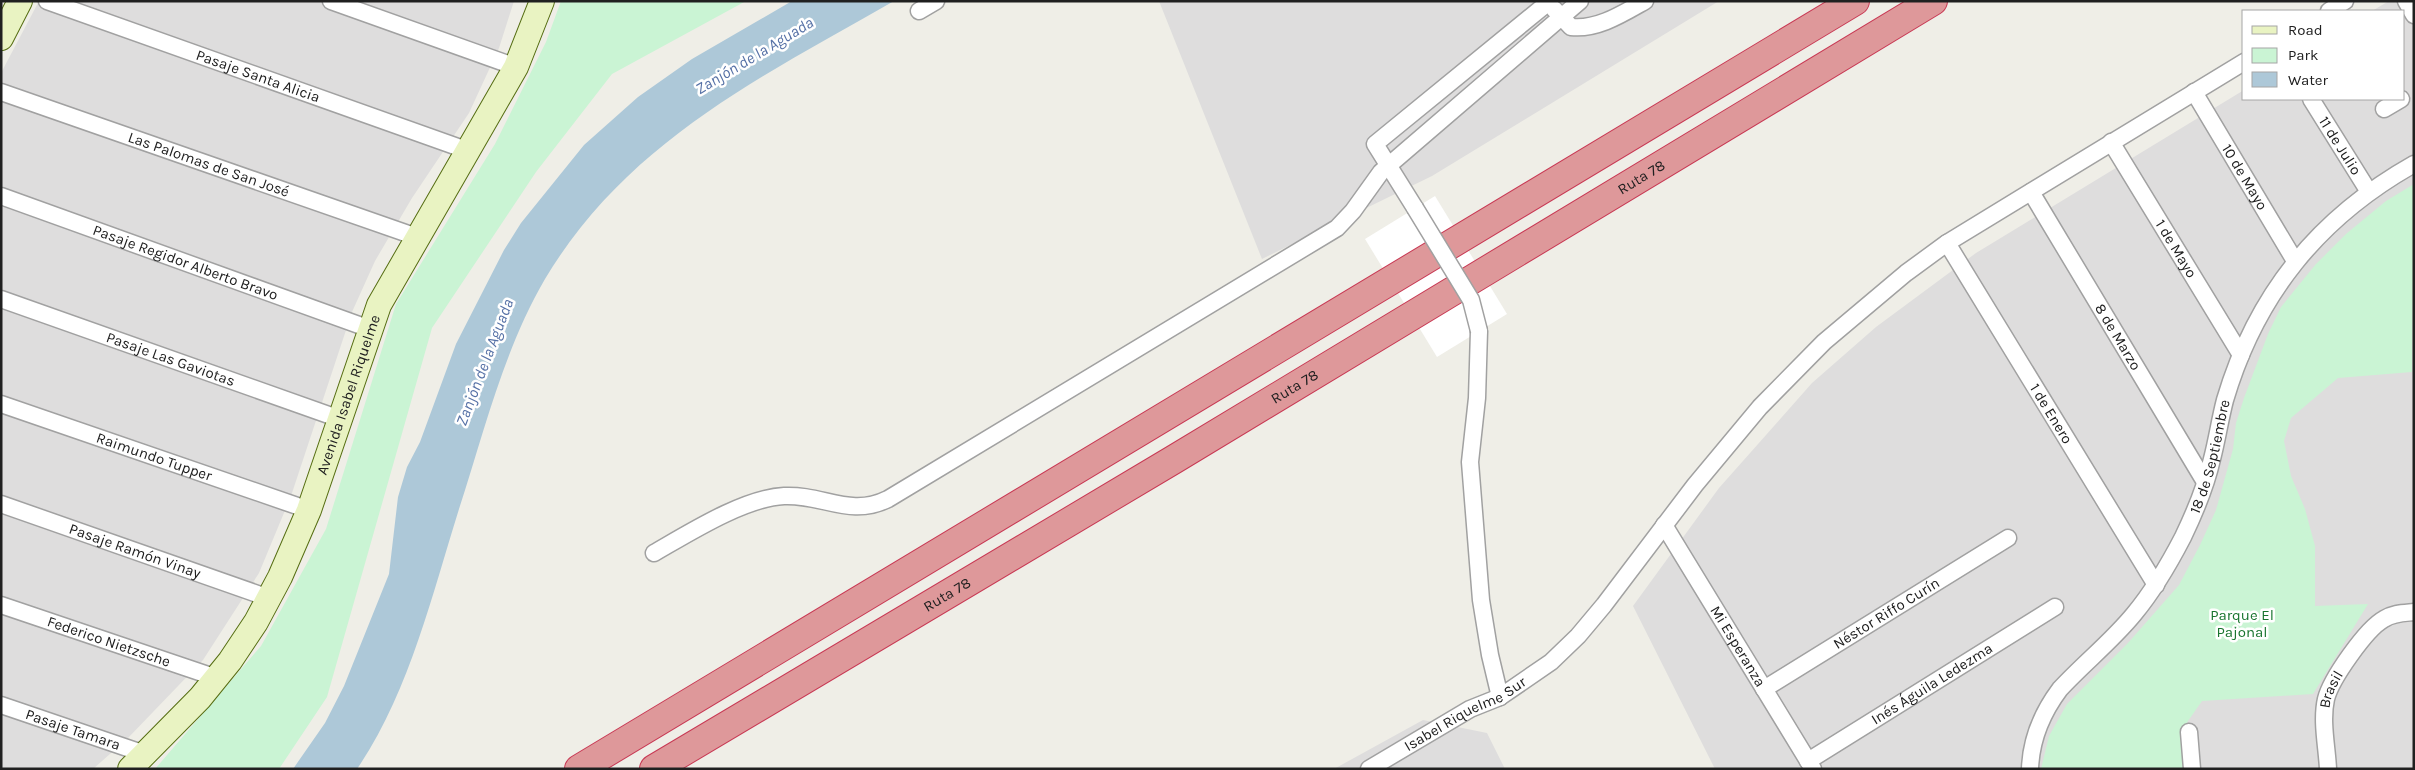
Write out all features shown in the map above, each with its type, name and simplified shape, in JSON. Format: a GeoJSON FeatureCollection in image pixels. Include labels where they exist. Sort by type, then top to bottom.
{"type":"FeatureCollection","features":[{"type":"Feature","properties":{"kind":"highway"},"geometry":{"type":"LineString","coordinates":[[579,769],[1855,1]]}},
{"type":"Feature","properties":{"kind":"highway","name":"Ruta 78"},"geometry":{"type":"LineString","coordinates":[[654,769],[1173,460],[1933,1]]}},
{"type":"Feature","properties":{"kind":"street"},"geometry":{"type":"LineString","coordinates":[[1,38],[20,1]]}},
{"type":"Feature","properties":{"kind":"street","name":"Pasaje Santa Alicia"},"geometry":{"type":"LineString","coordinates":[[47,1],[469,151]]}},
{"type":"Feature","properties":{"kind":"street"},"geometry":{"type":"LineString","coordinates":[[331,1],[516,67]]}},
{"type":"Feature","properties":{"kind":"street","name":"Avenida Isabel Riquelme"},"geometry":{"type":"LineString","coordinates":[[138,762],[217,678],[242,644],[268,598],[309,510],[379,305],[516,67],[542,1]]}},
{"type":"Feature","properties":{"kind":"street"},"geometry":{"type":"LineString","coordinates":[[918,11],[936,1]]}},
{"type":"Feature","properties":{"kind":"street"},"geometry":{"type":"LineString","coordinates":[[654,553],[738,508],[767,498],[796,495],[815,498],[842,506],[860,508],[879,504],[888,499],[1325,236],[1347,218],[1373,180],[1389,165],[1580,1]]}},
{"type":"Feature","properties":{"kind":"street"},"geometry":{"type":"LineString","coordinates":[[1500,697],[1490,655],[1481,600],[1470,462],[1477,398],[1479,331],[1471,300],[1376,144],[1549,2],[1570,27],[1581,28],[1616,17],[1645,1]]}},
{"type":"Feature","properties":{"kind":"street"},"geometry":{"type":"LineString","coordinates":[[2330,10],[2345,1]]}},
{"type":"Feature","properties":{"kind":"street"},"geometry":{"type":"LineString","coordinates":[[2406,1],[2414,15]]}},
{"type":"Feature","properties":{"kind":"street","name":"Isabel Riquelme Sur"},"geometry":{"type":"LineString","coordinates":[[1369,769],[1470,709],[1500,697],[1559,655],[1604,605],[1734,436],[1787,378],[1831,336],[1906,273],[1947,243],[2242,63]]}},
{"type":"Feature","properties":{"kind":"street","name":"Las Palomas de San José"},"geometry":{"type":"LineString","coordinates":[[1,92],[417,237]]}},
{"type":"Feature","properties":{"kind":"street","name":"10 de Mayo"},"geometry":{"type":"LineString","coordinates":[[2194,92],[2295,261]]}},
{"type":"Feature","properties":{"kind":"street","name":"11 de Julio"},"geometry":{"type":"LineString","coordinates":[[2312,100],[2369,192]]}},
{"type":"Feature","properties":{"kind":"street"},"geometry":{"type":"LineString","coordinates":[[2384,109],[2399,100]]}},
{"type":"Feature","properties":{"kind":"street","name":"1 de Mayo"},"geometry":{"type":"LineString","coordinates":[[2111,142],[2241,355]]}},
{"type":"Feature","properties":{"kind":"street","name":"18 de Septiembre"},"geometry":{"type":"LineString","coordinates":[[2030,769],[2034,739],[2043,713],[2051,700],[2134,614],[2156,585],[2183,535],[2205,482],[2225,403],[2241,355],[2266,303],[2295,261],[2327,227],[2369,192],[2414,164]]}},
{"type":"Feature","properties":{"kind":"street","name":"8 de Marzo"},"geometry":{"type":"LineString","coordinates":[[2031,192],[2205,482]]}},
{"type":"Feature","properties":{"kind":"street","name":"Pasaje Regidor Alberto Bravo"},"geometry":{"type":"LineString","coordinates":[[1,196],[370,329]]}},
{"type":"Feature","properties":{"kind":"street","name":"1 de Enero"},"geometry":{"type":"LineString","coordinates":[[1947,243],[2156,585]]}},
{"type":"Feature","properties":{"kind":"street","name":"Pasaje Las Gaviotas"},"geometry":{"type":"LineString","coordinates":[[1,299],[340,419]]}},
{"type":"Feature","properties":{"kind":"street","name":"Raimundo Tupper"},"geometry":{"type":"LineString","coordinates":[[1,404],[309,510]]}},
{"type":"Feature","properties":{"kind":"street","name":"Pasaje Ramón Vinay"},"geometry":{"type":"LineString","coordinates":[[1,504],[268,598]]}},
{"type":"Feature","properties":{"kind":"street","name":"Mi Esperanza"},"geometry":{"type":"LineString","coordinates":[[1664,525],[1811,765]]}},
{"type":"Feature","properties":{"kind":"street","name":"Néstor Riffo Curín"},"geometry":{"type":"LineString","coordinates":[[1764,689],[2008,538]]}},
{"type":"Feature","properties":{"kind":"street","name":"Federico Nietzsche"},"geometry":{"type":"LineString","coordinates":[[1,605],[217,678]]}},
{"type":"Feature","properties":{"kind":"street","name":"Inés Águila Ledezma"},"geometry":{"type":"LineString","coordinates":[[1811,765],[2055,607]]}},
{"type":"Feature","properties":{"kind":"street","name":"Brasil"},"geometry":{"type":"LineString","coordinates":[[2328,769],[2324,714],[2326,698],[2349,656],[2378,622],[2391,615],[2414,612]]}},
{"type":"Feature","properties":{"kind":"street","name":"Pasaje Tamara"},"geometry":{"type":"LineString","coordinates":[[1,705],[138,762]]}},
{"type":"Feature","properties":{"kind":"street"},"geometry":{"type":"LineString","coordinates":[[2189,732],[2192,769]]}},
{"type":"Feature","properties":{"kind":"shaded area"},"geometry":{"type":"Polygon","coordinates":[[[39,1],[514,1],[499,48],[469,113],[412,198],[375,261],[352,312],[291,496],[259,573],[203,660],[128,738],[93,769],[1,769],[1,73],[39,1]]]}},
{"type":"Feature","properties":{"kind":"shaded area"},"geometry":{"type":"Polygon","coordinates":[[[1159,1],[1719,1],[1432,176],[1262,259],[1159,1]]]}},
{"type":"Feature","properties":{"kind":"shaded area"},"geometry":{"type":"Polygon","coordinates":[[[2389,1],[2414,1],[2414,769],[1715,769],[1633,606],[1719,488],[1812,383],[1876,327],[1976,253],[2242,91],[2242,100],[2405,100],[2405,10],[2374,10],[2389,1]]]}},
{"type":"Feature","properties":{"kind":"shaded area"},"geometry":{"type":"Polygon","coordinates":[[[1423,720],[1487,733],[1505,769],[1334,769],[1423,720]]]}},
{"type":"Feature","properties":{"kind":"green space"},"geometry":{"type":"Polygon","coordinates":[[[561,1],[746,1],[612,74],[536,172],[432,328],[327,697],[279,769],[155,769],[261,646],[326,529],[396,304],[495,144],[546,42],[561,1]]]}},
{"type":"Feature","properties":{"kind":"green space","name":"Parque El Pajonal"},"geometry":{"type":"Polygon","coordinates":[[[2414,184],[2412,372],[2338,378],[2291,418],[2284,441],[2291,476],[2305,509],[2315,546],[2315,606],[2368,604],[2313,694],[2202,701],[2181,731],[2183,769],[2041,769],[2049,736],[2067,704],[2128,643],[2179,585],[2200,545],[2216,510],[2233,449],[2236,423],[2244,398],[2268,334],[2281,307],[2316,264],[2346,234],[2386,201],[2414,184]]]}},
{"type":"Feature","properties":{"kind":"water","name":"Zanjón de la Aguada"},"geometry":{"type":"Polygon","coordinates":[[[792,1],[894,1],[795,57],[700,117],[656,151],[615,188],[578,231],[545,279],[506,362],[486,421],[429,609],[405,676],[375,740],[357,769],[293,769],[325,723],[344,686],[389,574],[398,497],[407,467],[420,442],[456,344],[504,250],[521,223],[584,145],[638,97],[692,59],[792,1]]]}},
{"type":"Feature","properties":{"kind":"pier"},"geometry":{"type":"Polygon","coordinates":[[[1435,196],[1507,314],[1437,357],[1365,239],[1435,196]]]}}]}
